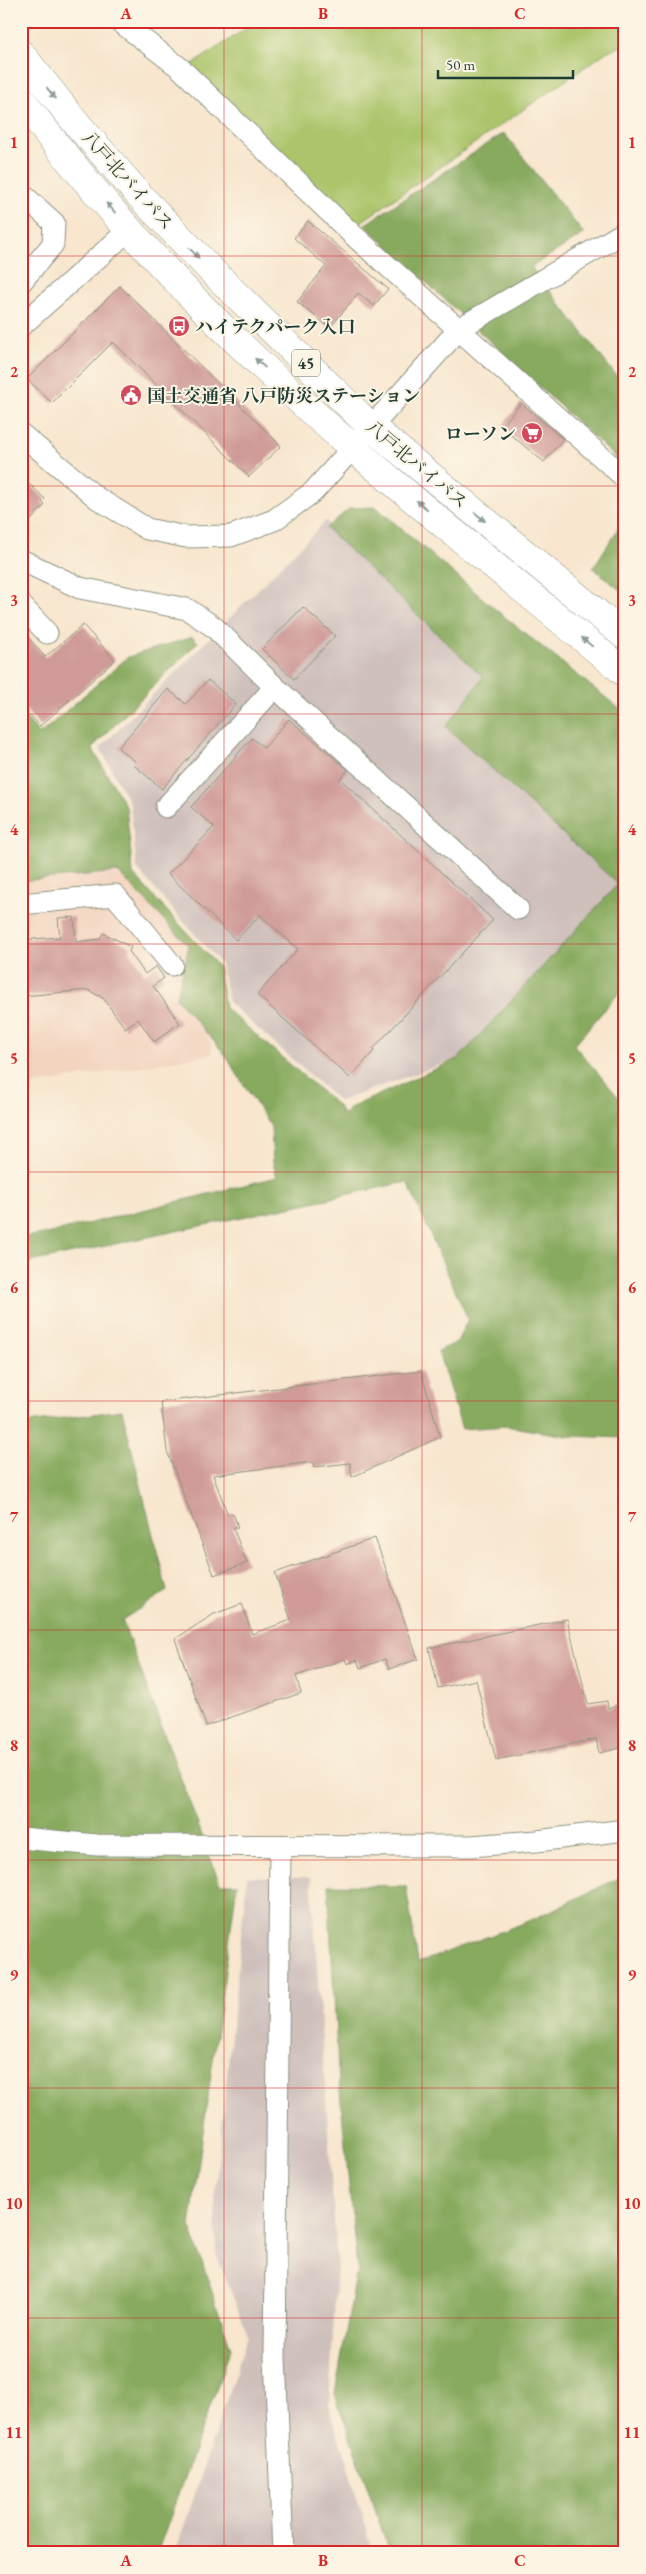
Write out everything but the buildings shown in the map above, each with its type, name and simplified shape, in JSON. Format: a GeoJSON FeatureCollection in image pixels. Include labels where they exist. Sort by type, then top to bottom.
{"type":"FeatureCollection","features":[{"type":"Feature","properties":{"kind":"highway","name":"八戸北バイパス"},"geometry":{"type":"LineString","coordinates":[[21,54],[72,118],[140,196],[207,266],[371,427],[625,636]]}},
{"type":"Feature","properties":{"kind":"highway","name":"八戸北バイパス"},"geometry":{"type":"LineString","coordinates":[[21,98],[73,166],[130,229],[241,345],[353,448],[625,673]]}},
{"type":"Feature","properties":{"kind":"street"},"geometry":{"type":"LineString","coordinates":[[119,21],[180,68],[352,234],[460,328],[625,478]]}},
{"type":"Feature","properties":{"kind":"street"},"geometry":{"type":"LineString","coordinates":[[21,193],[54,223],[53,244],[21,282]]}},
{"type":"Feature","properties":{"kind":"street"},"geometry":{"type":"LineString","coordinates":[[23,321],[130,229]]}},
{"type":"Feature","properties":{"kind":"street"},"geometry":{"type":"LineString","coordinates":[[21,434],[97,498],[147,529],[186,537],[230,536],[274,520],[314,492],[460,328],[625,232]]}},
{"type":"Feature","properties":{"kind":"street"},"geometry":{"type":"LineString","coordinates":[[21,560],[80,588],[187,609],[214,627],[275,687],[518,909]]}},
{"type":"Feature","properties":{"kind":"street"},"geometry":{"type":"LineString","coordinates":[[21,605],[47,632]]}},
{"type":"Feature","properties":{"kind":"street"},"geometry":{"type":"LineString","coordinates":[[166,807],[275,687]]}},
{"type":"Feature","properties":{"kind":"street"},"geometry":{"type":"LineString","coordinates":[[21,904],[115,895],[172,965]]}},
{"type":"Feature","properties":{"kind":"street"},"geometry":{"type":"LineString","coordinates":[[21,1838],[97,1845],[471,1846],[537,1841],[625,1830]]}},
{"type":"Feature","properties":{"kind":"street"},"geometry":{"type":"LineString","coordinates":[[280,1846],[275,2356],[283,2553]]}},
{"type":"Feature","properties":{"kind":"shaded area"},"geometry":{"type":"Polygon","coordinates":[[[326,521],[625,780],[625,877],[459,1058],[339,1101],[228,1002],[221,964],[137,869],[130,804],[100,748],[326,521]]]}},
{"type":"Feature","properties":{"kind":"shaded area"},"geometry":{"type":"Polygon","coordinates":[[[121,865],[201,961],[212,1054],[21,1087],[21,878],[121,865]]]}},
{"type":"Feature","properties":{"kind":"shaded area"},"geometry":{"type":"Polygon","coordinates":[[[247,1877],[311,1877],[337,2266],[329,2404],[374,2553],[175,2553],[248,2335],[216,2254],[215,2193],[247,1877]]]}},
{"type":"Feature","properties":{"kind":"green space"},"geometry":{"type":"Polygon","coordinates":[[[257,21],[625,21],[625,45],[608,51],[358,224],[190,66],[257,21]]]}},
{"type":"Feature","properties":{"kind":"green space"},"geometry":{"type":"Polygon","coordinates":[[[504,133],[584,234],[531,267],[625,387],[625,466],[364,225],[504,133]]]}},
{"type":"Feature","properties":{"kind":"green space"},"geometry":{"type":"Polygon","coordinates":[[[376,507],[501,614],[625,713],[625,986],[574,1045],[625,1105],[625,1438],[568,1436],[506,1426],[462,1429],[438,1351],[457,1342],[468,1319],[407,1182],[21,1264],[21,1237],[46,1234],[277,1177],[273,1162],[271,1127],[223,1052],[176,998],[189,946],[118,872],[21,881],[21,713],[40,734],[128,657],[192,637],[198,642],[92,748],[126,807],[133,874],[218,966],[225,1008],[337,1105],[344,1115],[350,1108],[459,1058],[618,884],[446,727],[483,677],[326,528],[350,508],[376,507]]]}},
{"type":"Feature","properties":{"kind":"green space"},"geometry":{"type":"Polygon","coordinates":[[[625,518],[625,594],[593,568],[625,518]]]}},
{"type":"Feature","properties":{"kind":"green space"},"geometry":{"type":"Polygon","coordinates":[[[122,1410],[167,1591],[122,1620],[220,1884],[237,1884],[190,2227],[231,2348],[157,2553],[21,2553],[21,1424],[122,1410]]]}},
{"type":"Feature","properties":{"kind":"green space"},"geometry":{"type":"Polygon","coordinates":[[[625,1875],[625,2553],[390,2553],[335,2394],[357,2269],[338,2070],[328,1885],[406,1886],[418,1963],[529,1921],[625,1875]]]}},
{"type":"Feature","properties":{"kind":"place","name":"ハイテクパーク入口"},"geometry":{"type":"Point","coordinates":[179,326]}},
{"type":"Feature","properties":{"kind":"place","name":"国土交通省 八戸防災ステーション"},"geometry":{"type":"Point","coordinates":[131,395]}},
{"type":"Feature","properties":{"kind":"place","name":"ローソン"},"geometry":{"type":"Point","coordinates":[532,433]}}]}
